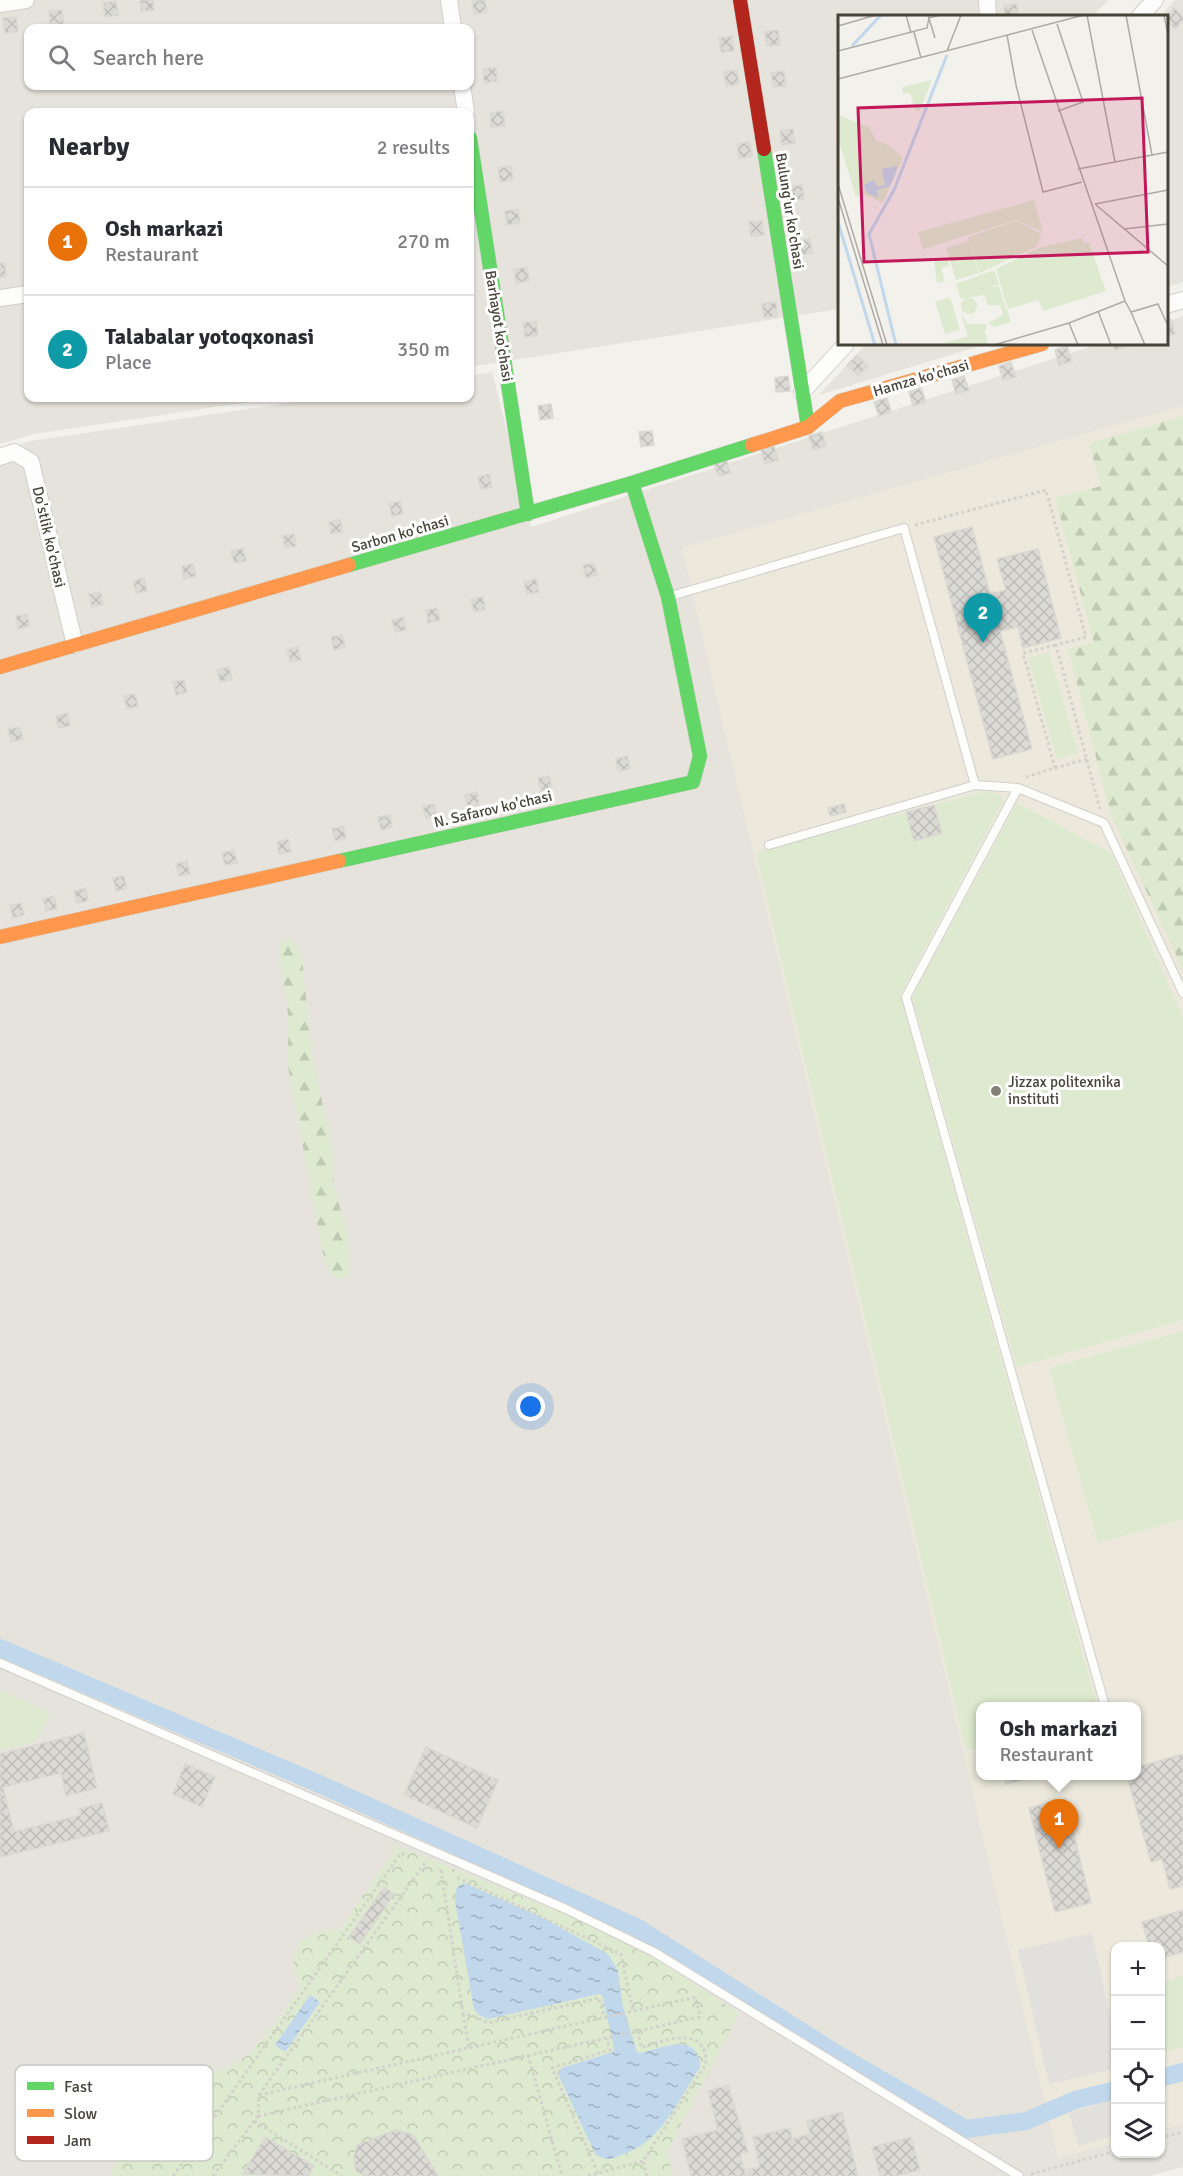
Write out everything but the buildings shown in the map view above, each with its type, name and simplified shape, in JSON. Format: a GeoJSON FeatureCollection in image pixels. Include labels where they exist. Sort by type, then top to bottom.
{"type":"FeatureCollection","features":[{"type":"Feature","properties":{"kind":"street"},"geometry":{"type":"LineString","coordinates":[[0,4],[26,0]]}},
{"type":"Feature","properties":{"kind":"street"},"geometry":{"type":"LineString","coordinates":[[449,0],[452,24]]}},
{"type":"Feature","properties":{"kind":"street","name":"Bulung'ur ko'chasi"},"geometry":{"type":"LineString","coordinates":[[740,0],[808,427]]}},
{"type":"Feature","properties":{"kind":"street"},"geometry":{"type":"LineString","coordinates":[[987,0],[988,15]]}},
{"type":"Feature","properties":{"kind":"street"},"geometry":{"type":"LineString","coordinates":[[1141,15],[1155,0]]}},
{"type":"Feature","properties":{"kind":"street"},"geometry":{"type":"LineString","coordinates":[[463,90],[465,108]]}},
{"type":"Feature","properties":{"kind":"street","name":"Barhayot ko'chasi"},"geometry":{"type":"LineString","coordinates":[[474,195],[476,223],[528,514]]}},
{"type":"Feature","properties":{"kind":"street"},"geometry":{"type":"LineString","coordinates":[[0,298],[24,295]]}},
{"type":"Feature","properties":{"kind":"street"},"geometry":{"type":"LineString","coordinates":[[1168,306],[1183,300]]}},
{"type":"Feature","properties":{"kind":"street"},"geometry":{"type":"LineString","coordinates":[[802,392],[845,345]]}},
{"type":"Feature","properties":{"kind":"street","name":"Hamza ko'chasi"},"geometry":{"type":"LineString","coordinates":[[808,427],[840,401],[1038,345]]}},
{"type":"Feature","properties":{"kind":"street","name":"Sarbon ko'chasi"},"geometry":{"type":"LineString","coordinates":[[0,667],[528,514],[808,427]]}},
{"type":"Feature","properties":{"kind":"street","name":"Do'stlik ko'chasi"},"geometry":{"type":"LineString","coordinates":[[0,457],[14,453],[31,462],[75,645]]}},
{"type":"Feature","properties":{"kind":"street","name":"N. Safarov ko'chasi"},"geometry":{"type":"LineString","coordinates":[[0,937],[693,782],[700,756],[668,597],[632,483]]}},
{"type":"Feature","properties":{"kind":"lane"},"geometry":{"type":"LineString","coordinates":[[668,597],[904,528],[975,785]]}},
{"type":"Feature","properties":{"kind":"lane"},"geometry":{"type":"LineString","coordinates":[[769,845],[975,785],[1018,788],[1104,823],[1183,993]]}},
{"type":"Feature","properties":{"kind":"lane"},"geometry":{"type":"LineString","coordinates":[[1018,788],[906,997],[1104,1702]]}},
{"type":"Feature","properties":{"kind":"lane"},"geometry":{"type":"LineString","coordinates":[[0,1663],[566,1908],[654,1952],[1019,2176]]}},
{"type":"Feature","properties":{"kind":"path"},"geometry":{"type":"LineString","coordinates":[[904,528],[1046,490],[1086,637],[1023,653],[1055,768]]}},
{"type":"Feature","properties":{"kind":"path"},"geometry":{"type":"LineString","coordinates":[[1056,645],[1104,823]]}},
{"type":"Feature","properties":{"kind":"path"},"geometry":{"type":"LineString","coordinates":[[1018,788],[1019,779],[1087,759]]}},
{"type":"Feature","properties":{"kind":"path"},"geometry":{"type":"LineString","coordinates":[[213,2119],[401,1853],[409,1856]]}},
{"type":"Feature","properties":{"kind":"path"},"geometry":{"type":"LineString","coordinates":[[417,1860],[621,1954],[633,2011]]}},
{"type":"Feature","properties":{"kind":"path"},"geometry":{"type":"LineString","coordinates":[[213,2176],[258,2116],[259,2095],[425,1863]]}},
{"type":"Feature","properties":{"kind":"path"},"geometry":{"type":"LineString","coordinates":[[441,1870],[469,2048]]}},
{"type":"Feature","properties":{"kind":"path"},"geometry":{"type":"LineString","coordinates":[[258,2116],[700,2017],[696,1997],[259,2095]]}},
{"type":"Feature","properties":{"kind":"path"},"geometry":{"type":"LineString","coordinates":[[463,2014],[474,2016],[488,2023],[599,1998],[604,2017]]}},
{"type":"Feature","properties":{"kind":"path"},"geometry":{"type":"LineString","coordinates":[[588,2176],[643,2161],[706,2064],[704,2050],[697,2040],[687,2037],[641,2047],[638,2031]]}},
{"type":"Feature","properties":{"kind":"path"},"geometry":{"type":"LineString","coordinates":[[598,2173],[552,2068],[610,2050],[607,2038]]}},
{"type":"Feature","properties":{"kind":"path"},"geometry":{"type":"LineString","coordinates":[[528,2055],[562,2176]]}},
{"type":"Feature","properties":{"kind":"path"},"geometry":{"type":"LineString","coordinates":[[254,2121],[342,2176]]}},
{"type":"Feature","properties":{"kind":"path"},"geometry":{"type":"LineString","coordinates":[[1165,2137],[1183,2132]]}},
{"type":"Feature","properties":{"kind":"path"},"geometry":{"type":"LineString","coordinates":[[1024,2176],[1111,2152]]}},
{"type":"Feature","properties":{"kind":"path"},"geometry":{"type":"LineString","coordinates":[[173,2176],[184,2161]]}},
{"type":"Feature","properties":{"kind":"path"},"geometry":{"type":"LineString","coordinates":[[643,2161],[647,2176]]}},
{"type":"Feature","properties":{"kind":"shaded area"},"geometry":{"type":"Polygon","coordinates":[[[0,0],[1108,0],[1094,15],[838,15],[838,309],[474,366],[474,108],[24,108],[24,402],[250,402],[34,434],[0,444],[0,0]]]}},
{"type":"Feature","properties":{"kind":"shaded area"},"geometry":{"type":"Polygon","coordinates":[[[1175,0],[1183,0],[1183,282],[1168,287],[1168,15],[1161,15],[1175,0]]]}},
{"type":"Feature","properties":{"kind":"shaded area"},"geometry":{"type":"Polygon","coordinates":[[[1183,316],[1183,2167],[1149,2176],[0,2176],[0,450],[31,441],[296,402],[474,402],[474,375],[492,372],[531,527],[1096,345],[1168,345],[1168,322],[1183,316]]]}},
{"type":"Feature","properties":{"kind":"shaded area"},"geometry":{"type":"Polygon","coordinates":[[[865,345],[983,345],[819,395],[865,345]]]}},
{"type":"Feature","properties":{"kind":"shaded area","name":"Jizzax politexnika instituti"},"geometry":{"type":"Polygon","coordinates":[[[1183,406],[1183,2124],[1165,2129],[1165,1942],[1111,1942],[1111,2144],[1058,2158],[682,548],[1183,406]]]}},
{"type":"Feature","properties":{"kind":"shaded area"},"geometry":{"type":"Polygon","coordinates":[[[1092,1933],[1111,2020],[1111,2070],[1049,2084],[1018,1950],[1092,1933]]]}},
{"type":"Feature","properties":{"kind":"shaded area"},"geometry":{"type":"Polygon","coordinates":[[[1111,2100],[1111,2136],[1078,2146],[1069,2113],[1111,2100]]]}},
{"type":"Feature","properties":{"kind":"green space"},"geometry":{"type":"Polygon","coordinates":[[[1183,416],[1183,970],[1111,815],[1068,649],[1094,643],[1055,498],[1101,486],[1089,444],[1183,416]]]}},
{"type":"Feature","properties":{"kind":"green space"},"geometry":{"type":"Polygon","coordinates":[[[1049,652],[1078,753],[1057,759],[1028,658],[1049,652]]]}},
{"type":"Feature","properties":{"kind":"green space"},"geometry":{"type":"Polygon","coordinates":[[[987,791],[1001,795],[1003,801],[900,995],[1096,1702],[976,1702],[976,1747],[966,1750],[756,852],[987,791]]]}},
{"type":"Feature","properties":{"kind":"green space"},"geometry":{"type":"Polygon","coordinates":[[[1017,803],[1111,853],[1183,1018],[1183,1320],[1017,1367],[912,997],[1017,803]]]}},
{"type":"Feature","properties":{"kind":"green space"},"geometry":{"type":"Polygon","coordinates":[[[291,938],[302,958],[312,1055],[333,1153],[334,1187],[348,1235],[349,1275],[338,1279],[330,1271],[324,1259],[289,1072],[288,1014],[279,943],[291,938]]]}},
{"type":"Feature","properties":{"kind":"green space"},"geometry":{"type":"Polygon","coordinates":[[[1183,1331],[1183,1519],[1098,1543],[1049,1368],[1183,1331]]]}},
{"type":"Feature","properties":{"kind":"green space"},"geometry":{"type":"Polygon","coordinates":[[[0,1690],[50,1713],[35,1742],[0,1750],[0,1690]]]}},
{"type":"Feature","properties":{"kind":"green space"},"geometry":{"type":"Polygon","coordinates":[[[397,1846],[587,1923],[658,1961],[739,2013],[667,2152],[673,2176],[110,2176],[116,2161],[213,2161],[213,2071],[233,2065],[251,2051],[270,2030],[301,1988],[294,1964],[299,1945],[306,1937],[315,1932],[340,1930],[397,1846]]]}},
{"type":"Feature","properties":{"kind":"green space"},"geometry":{"type":"Polygon","coordinates":[[[1183,1976],[1183,2047],[1165,2052],[1165,1996],[1165,1981],[1183,1976]]]}},
{"type":"Feature","properties":{"kind":"water"},"geometry":{"type":"Polygon","coordinates":[[[464,1883],[541,1917],[608,1954],[618,1971],[623,2007],[637,2052],[686,2045],[698,2056],[700,2067],[661,2127],[643,2144],[611,2159],[595,2154],[558,2074],[562,2068],[613,2052],[602,1995],[488,2019],[479,2015],[474,2009],[455,1901],[456,1890],[464,1883]]]}},
{"type":"Feature","properties":{"kind":"water"},"geometry":{"type":"Polygon","coordinates":[[[310,1995],[320,2002],[285,2052],[275,2045],[310,1995]]]}},
{"type":"Feature","properties":{"kind":"waterway"},"geometry":{"type":"LineString","coordinates":[[0,1648],[317,1783],[638,1928],[837,2054],[966,2129],[1026,2121],[1075,2100],[1111,2091]]}},
{"type":"Feature","properties":{"kind":"waterway"},"geometry":{"type":"LineString","coordinates":[[1165,2077],[1183,2072]]}},
{"type":"Feature","properties":{"kind":"traffic: fast"},"geometry":{"type":"LineString","coordinates":[[764,149],[808,427]]}},
{"type":"Feature","properties":{"kind":"traffic: fast"},"geometry":{"type":"LineString","coordinates":[[474,164],[528,514]]}},
{"type":"Feature","properties":{"kind":"traffic: fast"},"geometry":{"type":"LineString","coordinates":[[349,565],[632,483],[752,445]]}},
{"type":"Feature","properties":{"kind":"traffic: fast"},"geometry":{"type":"LineString","coordinates":[[339,861],[693,782],[700,756],[668,597],[632,483]]}},
{"type":"Feature","properties":{"kind":"traffic: slow"},"geometry":{"type":"LineString","coordinates":[[752,445],[808,427],[840,401],[1038,345]]}},
{"type":"Feature","properties":{"kind":"traffic: slow"},"geometry":{"type":"LineString","coordinates":[[0,667],[349,565]]}},
{"type":"Feature","properties":{"kind":"traffic: slow"},"geometry":{"type":"LineString","coordinates":[[0,937],[339,861]]}},
{"type":"Feature","properties":{"kind":"traffic: jam"},"geometry":{"type":"LineString","coordinates":[[740,0],[764,149]]}},
{"type":"Feature","properties":{"kind":"place","name":"Talabalar yotoqxonasi"},"geometry":{"type":"Point","coordinates":[983,643]}},
{"type":"Feature","properties":{"kind":"place","name":"Jizzax politexnika instituti"},"geometry":{"type":"Point","coordinates":[996,1091]}},
{"type":"Feature","properties":{"kind":"place","name":"Osh markazi"},"geometry":{"type":"Point","coordinates":[1059,1849]}}]}
